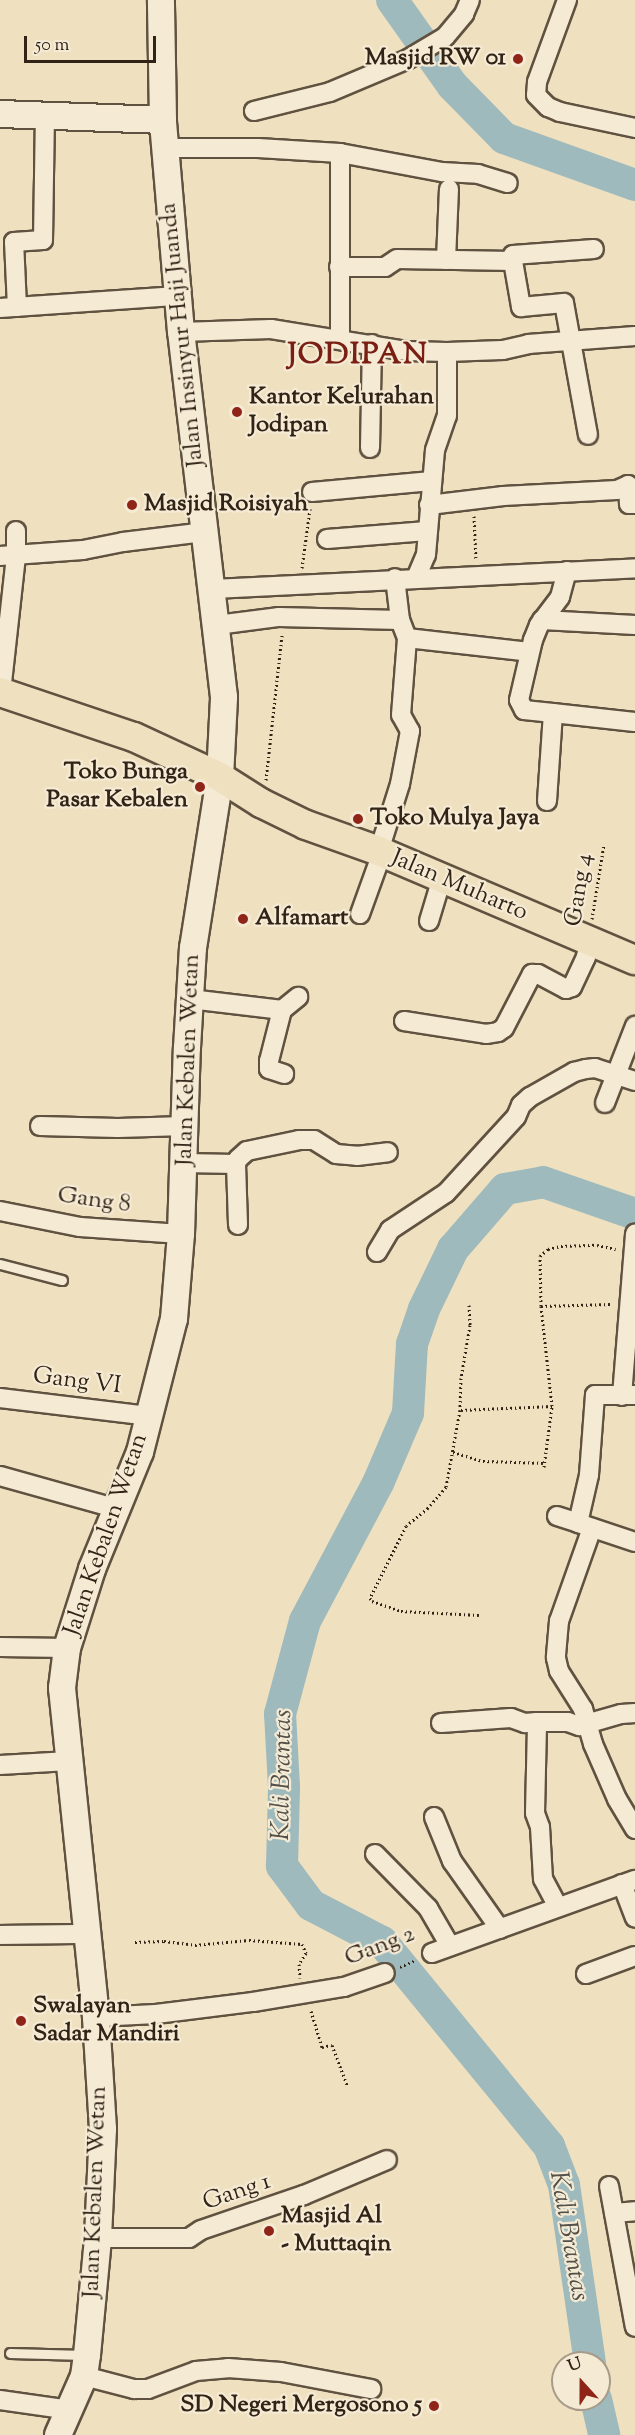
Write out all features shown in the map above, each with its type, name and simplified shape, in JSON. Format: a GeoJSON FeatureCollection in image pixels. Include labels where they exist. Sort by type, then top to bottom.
{"type":"FeatureCollection","features":[{"type":"Feature","properties":{"kind":"main road","name":"Jalan Insinyur Haji Juanda"},"geometry":{"type":"LineString","coordinates":[[161,0],[163,120],[181,332],[224,697],[220,777]]}},
{"type":"Feature","properties":{"kind":"main road"},"geometry":{"type":"LineString","coordinates":[[0,114],[163,120]]}},
{"type":"Feature","properties":{"kind":"main road","name":"Jalan Muharto"},"geometry":{"type":"LineString","coordinates":[[0,692],[134,737],[220,777],[261,803],[306,825],[381,852],[635,960]]}},
{"type":"Feature","properties":{"kind":"main road","name":"Jalan Kebalen Wetan"},"geometry":{"type":"LineString","coordinates":[[58,2435],[86,2366],[98,2238],[103,2129],[96,2017],[62,1688],[68,1648],[92,1569],[140,1452],[148,1416],[163,1370],[174,1319],[182,1234],[193,948],[220,777]]}},
{"type":"Feature","properties":{"kind":"street"},"geometry":{"type":"LineString","coordinates":[[254,111],[330,92],[408,59],[444,37],[464,14],[470,0]]}},
{"type":"Feature","properties":{"kind":"street"},"geometry":{"type":"LineString","coordinates":[[567,0],[537,82],[536,95],[548,107],[560,112],[635,128]]}},
{"type":"Feature","properties":{"kind":"street"},"geometry":{"type":"LineString","coordinates":[[45,116],[43,240],[14,242],[9,307],[178,296]]}},
{"type":"Feature","properties":{"kind":"street"},"geometry":{"type":"LineString","coordinates":[[165,148],[258,148],[340,153],[442,172],[478,174],[508,183]]}},
{"type":"Feature","properties":{"kind":"street"},"geometry":{"type":"LineString","coordinates":[[340,153],[340,339]]}},
{"type":"Feature","properties":{"kind":"street"},"geometry":{"type":"LineString","coordinates":[[446,260],[449,189]]}},
{"type":"Feature","properties":{"kind":"street"},"geometry":{"type":"LineString","coordinates":[[588,435],[564,303],[521,307],[513,255],[594,249]]}},
{"type":"Feature","properties":{"kind":"street"},"geometry":{"type":"LineString","coordinates":[[339,267],[385,267],[397,259],[513,261]]}},
{"type":"Feature","properties":{"kind":"street"},"geometry":{"type":"LineString","coordinates":[[181,332],[271,329],[407,351],[447,352],[503,350],[528,344],[635,336]]}},
{"type":"Feature","properties":{"kind":"street"},"geometry":{"type":"LineString","coordinates":[[370,448],[372,344]]}},
{"type":"Feature","properties":{"kind":"street"},"geometry":{"type":"LineString","coordinates":[[416,578],[426,555],[435,450],[447,416],[447,352]]}},
{"type":"Feature","properties":{"kind":"street"},"geometry":{"type":"LineString","coordinates":[[312,492],[431,481]]}},
{"type":"Feature","properties":{"kind":"street"},"geometry":{"type":"LineString","coordinates":[[429,505],[473,499],[617,490],[628,485],[629,504],[635,504]]}},
{"type":"Feature","properties":{"kind":"street"},"geometry":{"type":"LineString","coordinates":[[0,692],[8,556],[16,531]]}},
{"type":"Feature","properties":{"kind":"street"},"geometry":{"type":"LineString","coordinates":[[327,539],[427,531]]}},
{"type":"Feature","properties":{"kind":"street"},"geometry":{"type":"LineString","coordinates":[[8,556],[83,550],[123,542],[205,532]]}},
{"type":"Feature","properties":{"kind":"street"},"geometry":{"type":"LineString","coordinates":[[213,589],[395,578],[635,568]]}},
{"type":"Feature","properties":{"kind":"street"},"geometry":{"type":"LineString","coordinates":[[567,571],[560,597],[542,620],[529,652],[520,704],[524,710],[635,722]]}},
{"type":"Feature","properties":{"kind":"street"},"geometry":{"type":"LineString","coordinates":[[360,914],[381,852],[400,784],[410,731],[401,715],[407,638],[400,620],[395,578]]}},
{"type":"Feature","properties":{"kind":"street"},"geometry":{"type":"LineString","coordinates":[[217,625],[284,617],[400,620]]}},
{"type":"Feature","properties":{"kind":"street"},"geometry":{"type":"LineString","coordinates":[[542,620],[635,626]]}},
{"type":"Feature","properties":{"kind":"street"},"geometry":{"type":"LineString","coordinates":[[407,638],[529,652]]}},
{"type":"Feature","properties":{"kind":"street"},"geometry":{"type":"LineString","coordinates":[[547,801],[553,713]]}},
{"type":"Feature","properties":{"kind":"street"},"geometry":{"type":"LineString","coordinates":[[429,921],[441,878]]}},
{"type":"Feature","properties":{"kind":"street"},"geometry":{"type":"LineString","coordinates":[[404,1021],[486,1034],[498,1032],[504,1028],[532,974],[538,974],[566,989],[572,987],[586,957],[589,942]]}},
{"type":"Feature","properties":{"kind":"street"},"geometry":{"type":"LineString","coordinates":[[284,1074],[270,1069],[269,1061],[282,1010],[298,997]]}},
{"type":"Feature","properties":{"kind":"street"},"geometry":{"type":"LineString","coordinates":[[190,999],[282,1010]]}},
{"type":"Feature","properties":{"kind":"street"},"geometry":{"type":"LineString","coordinates":[[605,1103],[635,1026]]}},
{"type":"Feature","properties":{"kind":"street"},"geometry":{"type":"LineString","coordinates":[[377,1252],[390,1230],[447,1193],[516,1117],[521,1106],[531,1097],[574,1072],[586,1069],[595,1068],[635,1081]]}},
{"type":"Feature","properties":{"kind":"street"},"geometry":{"type":"LineString","coordinates":[[40,1126],[185,1126]]}},
{"type":"Feature","properties":{"kind":"street"},"geometry":{"type":"LineString","coordinates":[[238,1224],[236,1164],[247,1151],[299,1140],[314,1140],[336,1154],[357,1156],[388,1152]]}},
{"type":"Feature","properties":{"kind":"street"},"geometry":{"type":"LineString","coordinates":[[184,1163],[236,1164]]}},
{"type":"Feature","properties":{"kind":"street","name":"Gang 8"},"geometry":{"type":"LineString","coordinates":[[0,1211],[80,1227],[182,1234]]}},
{"type":"Feature","properties":{"kind":"street"},"geometry":{"type":"LineString","coordinates":[[634,1243],[628,1395],[586,1397],[589,1474],[585,1526],[559,1621],[556,1658],[559,1671],[583,1708],[593,1744],[617,1799],[635,1829]]}},
{"type":"Feature","properties":{"kind":"street","name":"Gang VI"},"geometry":{"type":"LineString","coordinates":[[0,1398],[148,1416]]}},
{"type":"Feature","properties":{"kind":"street"},"geometry":{"type":"LineString","coordinates":[[0,1476],[118,1509]]}},
{"type":"Feature","properties":{"kind":"street"},"geometry":{"type":"LineString","coordinates":[[557,1516],[635,1542]]}},
{"type":"Feature","properties":{"kind":"street"},"geometry":{"type":"LineString","coordinates":[[0,1647],[68,1648]]}},
{"type":"Feature","properties":{"kind":"street"},"geometry":{"type":"LineString","coordinates":[[441,1723],[511,1718],[525,1723],[568,1722],[579,1726],[635,1713]]}},
{"type":"Feature","properties":{"kind":"street"},"geometry":{"type":"LineString","coordinates":[[537,1722],[535,1813],[540,1827],[543,1879],[558,1907]]}},
{"type":"Feature","properties":{"kind":"street"},"geometry":{"type":"LineString","coordinates":[[0,1765],[69,1761]]}},
{"type":"Feature","properties":{"kind":"street"},"geometry":{"type":"LineString","coordinates":[[434,1817],[452,1861],[500,1929]]}},
{"type":"Feature","properties":{"kind":"street"},"geometry":{"type":"LineString","coordinates":[[375,1854],[428,1908],[450,1946]]}},
{"type":"Feature","properties":{"kind":"street"},"geometry":{"type":"LineString","coordinates":[[629,1882],[635,1918]]}},
{"type":"Feature","properties":{"kind":"street","name":"Gang 2"},"geometry":{"type":"LineString","coordinates":[[432,1953],[629,1882]]}},
{"type":"Feature","properties":{"kind":"street"},"geometry":{"type":"LineString","coordinates":[[0,1935],[88,1934]]}},
{"type":"Feature","properties":{"kind":"street"},"geometry":{"type":"LineString","coordinates":[[586,1974],[635,1956]]}},
{"type":"Feature","properties":{"kind":"street","name":"Gang 2"},"geometry":{"type":"LineString","coordinates":[[96,2017],[156,2014],[344,1987],[385,1973]]}},
{"type":"Feature","properties":{"kind":"street","name":"Gang 1"},"geometry":{"type":"LineString","coordinates":[[98,2238],[189,2238],[201,2230],[304,2195],[387,2160]]}},
{"type":"Feature","properties":{"kind":"street"},"geometry":{"type":"LineString","coordinates":[[609,2186],[635,2327]]}},
{"type":"Feature","properties":{"kind":"street"},"geometry":{"type":"LineString","coordinates":[[614,2213],[635,2211]]}},
{"type":"Feature","properties":{"kind":"street"},"geometry":{"type":"LineString","coordinates":[[86,2366],[134,2389],[148,2389],[196,2371],[228,2368],[281,2372],[371,2389]]}},
{"type":"Feature","properties":{"kind":"street"},"geometry":{"type":"LineString","coordinates":[[0,2400],[70,2410]]}},
{"type":"Feature","properties":{"kind":"lane"},"geometry":{"type":"LineString","coordinates":[[0,1264],[62,1280]]}},
{"type":"Feature","properties":{"kind":"lane"},"geometry":{"type":"LineString","coordinates":[[10,2353],[86,2366]]}},
{"type":"Feature","properties":{"kind":"path"},"geometry":{"type":"LineString","coordinates":[[299,583],[312,492]]}},
{"type":"Feature","properties":{"kind":"path"},"geometry":{"type":"LineString","coordinates":[[473,499],[477,575]]}},
{"type":"Feature","properties":{"kind":"path"},"geometry":{"type":"LineString","coordinates":[[261,803],[268,776],[284,617]]}},
{"type":"Feature","properties":{"kind":"path","name":"Gang 4"},"geometry":{"type":"LineString","coordinates":[[589,942],[604,844]]}},
{"type":"Feature","properties":{"kind":"path"},"geometry":{"type":"LineString","coordinates":[[453,1452],[483,1461],[544,1465],[552,1406],[541,1306],[540,1256],[548,1249],[634,1243]]}},
{"type":"Feature","properties":{"kind":"path"},"geometry":{"type":"LineString","coordinates":[[541,1306],[630,1303]]}},
{"type":"Feature","properties":{"kind":"path"},"geometry":{"type":"LineString","coordinates":[[469,1305],[470,1325],[461,1378],[460,1410],[446,1487],[428,1508],[406,1526],[370,1598],[372,1601],[401,1611],[479,1615]]}},
{"type":"Feature","properties":{"kind":"path"},"geometry":{"type":"LineString","coordinates":[[460,1410],[552,1406]]}},
{"type":"Feature","properties":{"kind":"path"},"geometry":{"type":"LineString","coordinates":[[135,1942],[164,1941],[195,1945],[249,1940],[302,1944],[306,1953],[299,1964],[304,1992],[320,2043],[323,2047],[332,2045],[346,2085]]}},
{"type":"Feature","properties":{"kind":"path","name":"Gang 2"},"geometry":{"type":"LineString","coordinates":[[385,1973],[432,1953]]}},
{"type":"Feature","properties":{"kind":"waterway","name":"Kali Brantas"},"geometry":{"type":"LineString","coordinates":[[392,0],[453,86],[504,138],[635,185]]}},
{"type":"Feature","properties":{"kind":"waterway","name":"Kali Brantas"},"geometry":{"type":"LineString","coordinates":[[588,2351],[564,2185],[549,2146],[382,1942],[311,1905],[282,1866],[284,1787],[280,1714],[305,1621],[379,1481],[408,1413],[412,1344],[424,1309],[453,1249],[505,1189],[543,1182],[635,1214]]}},
{"type":"Feature","properties":{"kind":"waterway","name":"Kali Brantas"},"geometry":{"type":"LineString","coordinates":[[599,2411],[604,2435]]}},
{"type":"Feature","properties":{"kind":"place","name":"Masjid RW 01"},"geometry":{"type":"Point","coordinates":[518,59]}},
{"type":"Feature","properties":{"kind":"place","name":"Kantor Kelurahan Jodipan"},"geometry":{"type":"Point","coordinates":[237,412]}},
{"type":"Feature","properties":{"kind":"place","name":"Masjid Roisiyah"},"geometry":{"type":"Point","coordinates":[132,505]}},
{"type":"Feature","properties":{"kind":"place","name":"Toko Bunga Pasar Kebalen"},"geometry":{"type":"Point","coordinates":[200,787]}},
{"type":"Feature","properties":{"kind":"place","name":"Toko Mulya Jaya"},"geometry":{"type":"Point","coordinates":[358,819]}},
{"type":"Feature","properties":{"kind":"place","name":"Alfamart"},"geometry":{"type":"Point","coordinates":[243,919]}},
{"type":"Feature","properties":{"kind":"place","name":"Swalayan Sadar Mandiri"},"geometry":{"type":"Point","coordinates":[21,2021]}},
{"type":"Feature","properties":{"kind":"place","name":"Masjid Al - Muttaqin"},"geometry":{"type":"Point","coordinates":[269,2231]}},
{"type":"Feature","properties":{"kind":"place","name":"SD Negeri Mergosono 5"},"geometry":{"type":"Point","coordinates":[434,2406]}},
{"type":"Feature","properties":{"kind":"district","name":"JODIPAN"},"geometry":{"type":"Point","coordinates":[358,356]}}]}
